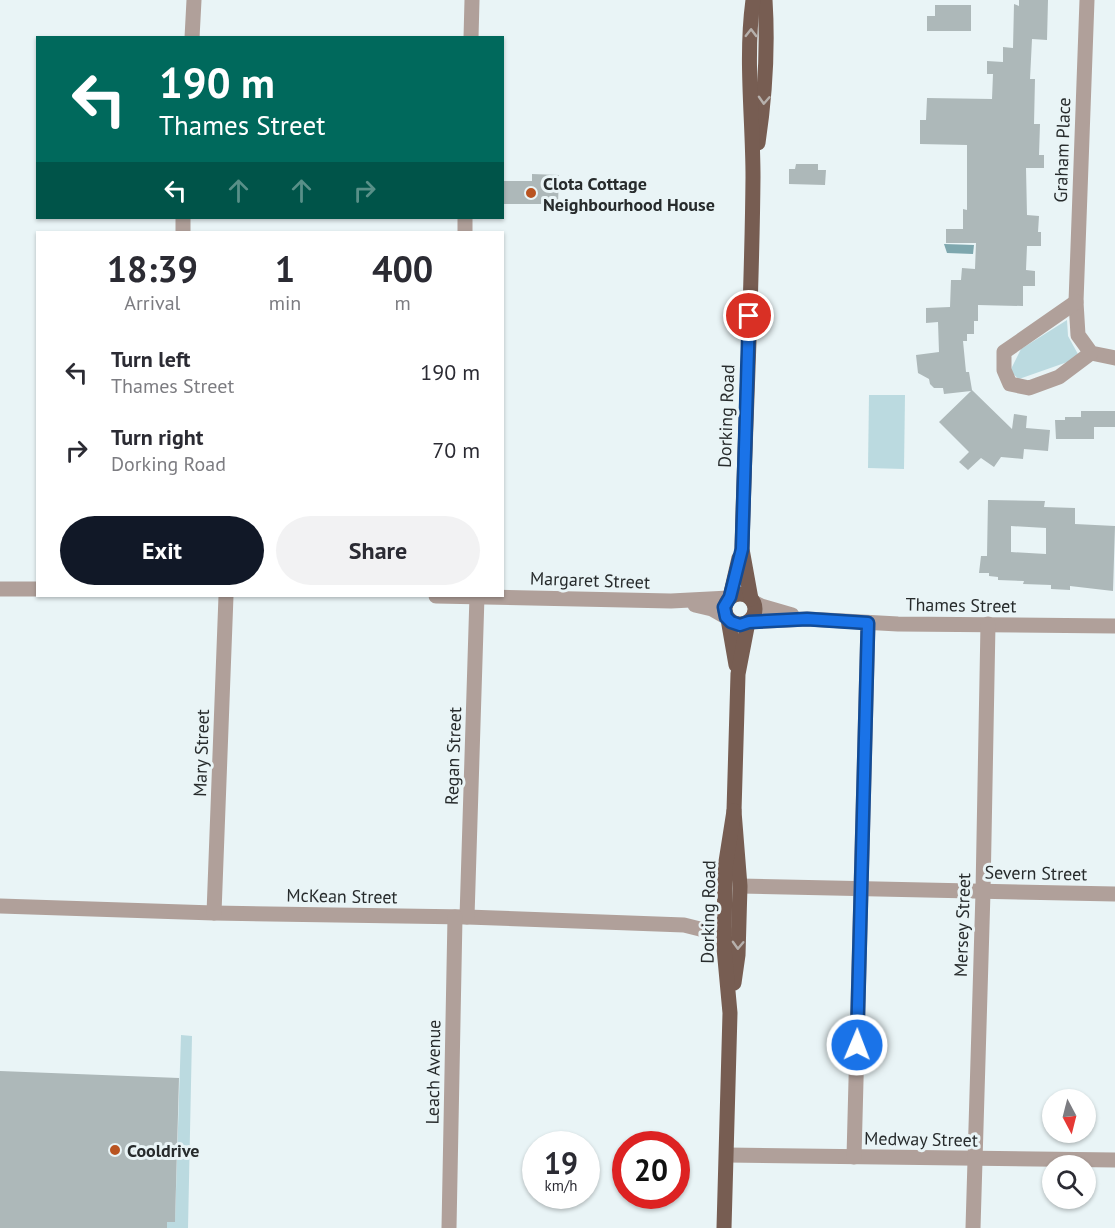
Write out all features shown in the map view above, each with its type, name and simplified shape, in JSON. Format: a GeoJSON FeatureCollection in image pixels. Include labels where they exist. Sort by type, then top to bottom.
{"type":"FeatureCollection","features":[{"type":"Feature","properties":{"kind":"main road","name":"Dorking Road"},"geometry":{"type":"LineString","coordinates":[[753,0],[757,74]]}},
{"type":"Feature","properties":{"kind":"main road","name":"Dorking Road"},"geometry":{"type":"LineString","coordinates":[[730,598],[742,549],[757,74],[765,0]]}},
{"type":"Feature","properties":{"kind":"main road","name":"Dorking Road"},"geometry":{"type":"LineString","coordinates":[[742,549],[752,601]]}},
{"type":"Feature","properties":{"kind":"main road"},"geometry":{"type":"LineString","coordinates":[[739,594],[752,601],[755,610],[749,622],[740,625],[727,618],[724,607],[730,598],[739,594]]}},
{"type":"Feature","properties":{"kind":"main road","name":"Dorking Road"},"geometry":{"type":"LineString","coordinates":[[727,618],[738,674]]}},
{"type":"Feature","properties":{"kind":"main road","name":"Dorking Road"},"geometry":{"type":"LineString","coordinates":[[730,1012],[738,956],[740,886],[734,811],[738,674],[749,622]]}},
{"type":"Feature","properties":{"kind":"main road","name":"Dorking Road"},"geometry":{"type":"LineString","coordinates":[[726,1228],[730,1012],[725,926],[725,868],[734,811]]}},
{"type":"Feature","properties":{"kind":"street"},"geometry":{"type":"LineString","coordinates":[[192,36],[194,0]]}},
{"type":"Feature","properties":{"kind":"street"},"geometry":{"type":"LineString","coordinates":[[471,36],[472,0]]}},
{"type":"Feature","properties":{"kind":"street","name":"Graham Place"},"geometry":{"type":"LineString","coordinates":[[1087,0],[1076,302],[1078,335],[1091,353]]}},
{"type":"Feature","properties":{"kind":"street"},"geometry":{"type":"LineString","coordinates":[[1076,302],[1004,352],[1004,370],[1010,384],[1029,388],[1059,377],[1091,353],[1115,358]]}},
{"type":"Feature","properties":{"kind":"street"},"geometry":{"type":"LineString","coordinates":[[0,589],[36,589]]}},
{"type":"Feature","properties":{"kind":"street","name":"Mary Street"},"geometry":{"type":"LineString","coordinates":[[214,913],[226,597]]}},
{"type":"Feature","properties":{"kind":"street","name":"Regan Street"},"geometry":{"type":"LineString","coordinates":[[461,917],[477,597]]}},
{"type":"Feature","properties":{"kind":"street","name":"Margaret Street"},"geometry":{"type":"LineString","coordinates":[[504,597],[671,601],[730,598]]}},
{"type":"Feature","properties":{"kind":"street","name":"Margaret Street"},"geometry":{"type":"LineString","coordinates":[[671,601],[706,607],[727,618]]}},
{"type":"Feature","properties":{"kind":"street","name":"Thames Street"},"geometry":{"type":"LineString","coordinates":[[752,601],[761,606],[807,619]]}},
{"type":"Feature","properties":{"kind":"street","name":"Thames Street"},"geometry":{"type":"LineString","coordinates":[[749,622],[807,619],[868,623],[1115,626]]}},
{"type":"Feature","properties":{"kind":"street"},"geometry":{"type":"LineString","coordinates":[[854,1157],[868,623]]}},
{"type":"Feature","properties":{"kind":"street","name":"Mersey Street"},"geometry":{"type":"LineString","coordinates":[[973,1228],[988,624]]}},
{"type":"Feature","properties":{"kind":"street","name":"Severn Street"},"geometry":{"type":"LineString","coordinates":[[740,886],[1115,894]]}},
{"type":"Feature","properties":{"kind":"street","name":"McKean Street"},"geometry":{"type":"LineString","coordinates":[[0,906],[214,913],[461,917],[684,925],[704,930],[725,926]]}},
{"type":"Feature","properties":{"kind":"street","name":"Leach Avenue"},"geometry":{"type":"LineString","coordinates":[[449,1228],[461,917]]}},
{"type":"Feature","properties":{"kind":"street","name":"Medway Street"},"geometry":{"type":"LineString","coordinates":[[727,1155],[1115,1161]]}},
{"type":"Feature","properties":{"kind":"shaded area"},"geometry":{"type":"Polygon","coordinates":[[[944,244],[974,245],[973,254],[947,253],[944,244]]]}},
{"type":"Feature","properties":{"kind":"shaded area"},"geometry":{"type":"Polygon","coordinates":[[[1067,320],[1068,336],[1079,356],[1076,359],[1019,379],[1013,374],[1011,369],[1021,349],[1067,320]]]}},
{"type":"Feature","properties":{"kind":"shaded area"},"geometry":{"type":"Polygon","coordinates":[[[869,395],[905,395],[904,469],[868,468],[869,395]]]}},
{"type":"Feature","properties":{"kind":"shaded area"},"geometry":{"type":"Polygon","coordinates":[[[181,1035],[192,1036],[188,1228],[167,1228],[167,1222],[175,1221],[181,1035]]]}},
{"type":"Feature","properties":{"kind":"building"},"geometry":{"type":"Polygon","coordinates":[[[1019,0],[1048,0],[1047,40],[1032,39],[1030,79],[1035,79],[1034,124],[1040,124],[1039,155],[1044,155],[1044,168],[1026,168],[1027,215],[1039,216],[1038,232],[1041,232],[1041,246],[1027,246],[1026,270],[1035,271],[1035,286],[1023,286],[1023,306],[978,305],[978,321],[974,321],[974,334],[967,334],[967,341],[963,341],[966,372],[969,372],[972,390],[1012,429],[1014,414],[1027,416],[1026,428],[1050,430],[1048,451],[1024,449],[1023,459],[1001,457],[994,467],[981,458],[968,470],[959,462],[969,452],[939,422],[971,391],[944,394],[943,388],[934,388],[929,379],[918,373],[916,355],[939,352],[938,322],[926,323],[926,308],[950,307],[951,280],[961,280],[962,268],[975,269],[976,243],[946,243],[946,229],[963,229],[963,209],[967,210],[967,145],[920,144],[920,120],[926,120],[927,98],[992,99],[993,74],[987,74],[987,61],[1003,62],[1003,47],[1013,48],[1014,4],[1019,6],[1019,0]]]}},
{"type":"Feature","properties":{"kind":"building"},"geometry":{"type":"Polygon","coordinates":[[[935,5],[971,5],[971,31],[927,31],[927,16],[935,16],[935,5]]]}},
{"type":"Feature","properties":{"kind":"building"},"geometry":{"type":"Polygon","coordinates":[[[796,164],[818,164],[818,170],[826,170],[825,185],[789,184],[789,169],[795,169],[796,164]]]}},
{"type":"Feature","properties":{"kind":"building","name":"Clota Cottage Neighbourhood House"},"geometry":{"type":"Polygon","coordinates":[[[532,174],[559,175],[558,204],[504,204],[504,181],[532,181],[532,174]]]}},
{"type":"Feature","properties":{"kind":"building"},"geometry":{"type":"Polygon","coordinates":[[[1081,411],[1115,411],[1115,427],[1094,427],[1094,439],[1056,439],[1055,420],[1065,420],[1065,417],[1081,417],[1081,411]]]}},
{"type":"Feature","properties":{"kind":"building"},"geometry":{"type":"Polygon","coordinates":[[[988,500],[1045,501],[1044,507],[1075,508],[1075,524],[1115,526],[1113,591],[1070,586],[1070,590],[1051,589],[1051,585],[998,580],[998,577],[989,576],[989,573],[979,573],[981,556],[987,556],[988,500]],[[1011,526],[1011,552],[1046,554],[1046,528],[1011,526]]]}},
{"type":"Feature","properties":{"kind":"building","name":"Cooldrive"},"geometry":{"type":"Polygon","coordinates":[[[0,1071],[179,1078],[175,1222],[167,1222],[167,1228],[0,1228],[0,1071]]]}},
{"type":"Feature","properties":{"kind":"place","name":"Clota Cottage Neighbourhood House"},"geometry":{"type":"Point","coordinates":[531,193]}},
{"type":"Feature","properties":{"kind":"place","name":"Cooldrive"},"geometry":{"type":"Point","coordinates":[115,1150]}},
{"type":"Feature","properties":{"kind":"route"},"geometry":{"type":"LineString","coordinates":[[749,316],[742,549],[724,612],[731,622],[740,625],[749,622],[807,619],[868,623],[857,1045]]}}]}
